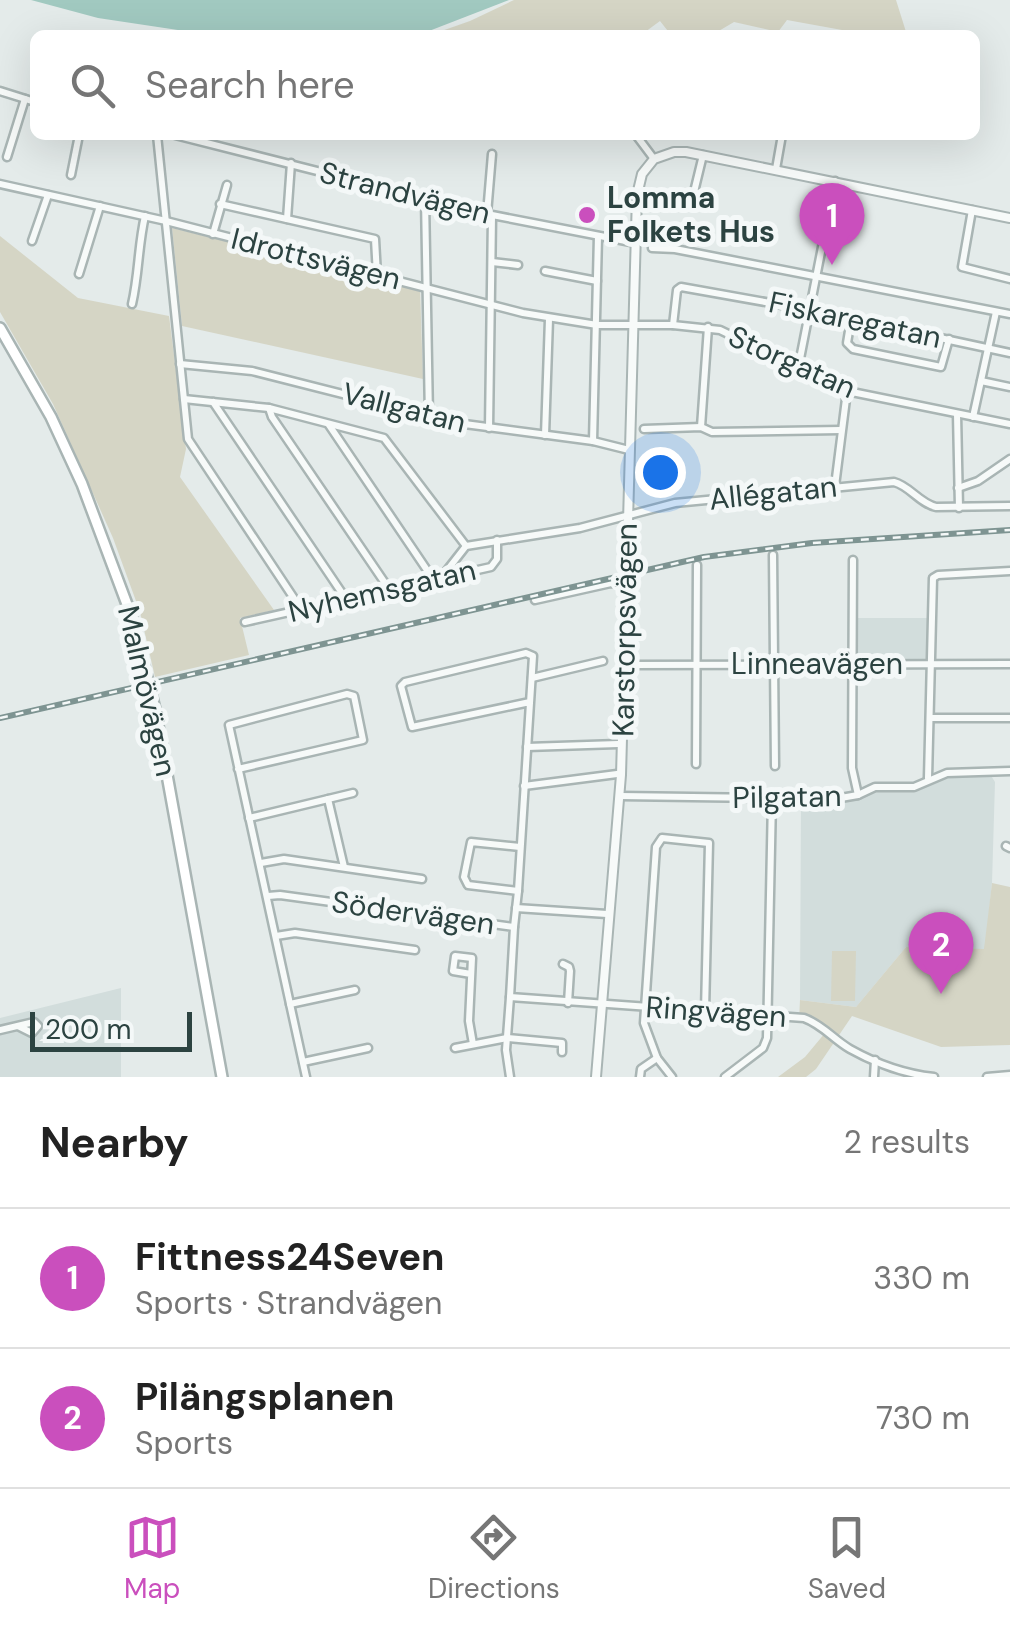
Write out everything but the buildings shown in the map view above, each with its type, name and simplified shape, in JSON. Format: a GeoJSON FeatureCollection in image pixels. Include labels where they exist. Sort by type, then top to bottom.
{"type":"FeatureCollection","features":[{"type":"Feature","properties":{"kind":"main road","name":"Malmövägen"},"geometry":{"type":"LineString","coordinates":[[0,328],[50,416],[82,484],[131,615],[156,709],[222,1077]]}},
{"type":"Feature","properties":{"kind":"street"},"geometry":{"type":"LineString","coordinates":[[0,92],[30,100]]}},
{"type":"Feature","properties":{"kind":"street"},"geometry":{"type":"LineString","coordinates":[[7,157],[25,99]]}},
{"type":"Feature","properties":{"kind":"street"},"geometry":{"type":"LineString","coordinates":[[71,175],[78,140]]}},
{"type":"Feature","properties":{"kind":"street"},"geometry":{"type":"LineString","coordinates":[[158,140],[188,439],[300,609]]}},
{"type":"Feature","properties":{"kind":"street","name":"Strandvägen"},"geometry":{"type":"LineString","coordinates":[[196,140],[489,215],[637,243]]}},
{"type":"Feature","properties":{"kind":"street"},"geometry":{"type":"LineString","coordinates":[[640,140],[654,159],[674,152],[704,154],[1010,218]]}},
{"type":"Feature","properties":{"kind":"street"},"geometry":{"type":"LineString","coordinates":[[776,169],[781,140]]}},
{"type":"Feature","properties":{"kind":"street"},"geometry":{"type":"LineString","coordinates":[[489,428],[492,154]]}},
{"type":"Feature","properties":{"kind":"street"},"geometry":{"type":"LineString","coordinates":[[686,205],[694,192],[704,154]]}},
{"type":"Feature","properties":{"kind":"street","name":"Karstorpsvägen"},"geometry":{"type":"LineString","coordinates":[[596,1077],[620,796],[639,183],[654,159]]}},
{"type":"Feature","properties":{"kind":"street"},"geometry":{"type":"LineString","coordinates":[[287,219],[291,163]]}},
{"type":"Feature","properties":{"kind":"street"},"geometry":{"type":"LineString","coordinates":[[798,368],[835,181]]}},
{"type":"Feature","properties":{"kind":"street","name":"Idrottsvägen"},"geometry":{"type":"LineString","coordinates":[[0,184],[166,221],[549,318],[597,326],[632,325]]}},
{"type":"Feature","properties":{"kind":"street"},"geometry":{"type":"LineString","coordinates":[[213,234],[227,185]]}},
{"type":"Feature","properties":{"kind":"street"},"geometry":{"type":"LineString","coordinates":[[32,240],[48,195]]}},
{"type":"Feature","properties":{"kind":"street"},"geometry":{"type":"LineString","coordinates":[[425,199],[430,416]]}},
{"type":"Feature","properties":{"kind":"street"},"geometry":{"type":"LineString","coordinates":[[220,204],[376,239],[377,275]]}},
{"type":"Feature","properties":{"kind":"street"},"geometry":{"type":"LineString","coordinates":[[79,274],[100,206]]}},
{"type":"Feature","properties":{"kind":"street"},"geometry":{"type":"LineString","coordinates":[[972,210],[962,267],[1010,279]]}},
{"type":"Feature","properties":{"kind":"street"},"geometry":{"type":"LineString","coordinates":[[132,304],[145,216]]}},
{"type":"Feature","properties":{"kind":"street"},"geometry":{"type":"LineString","coordinates":[[593,442],[598,236]]}},
{"type":"Feature","properties":{"kind":"street"},"geometry":{"type":"LineString","coordinates":[[652,248],[817,275],[1010,314]]}},
{"type":"Feature","properties":{"kind":"street"},"geometry":{"type":"LineString","coordinates":[[492,262],[518,265]]}},
{"type":"Feature","properties":{"kind":"street"},"geometry":{"type":"LineString","coordinates":[[545,271],[597,282]]}},
{"type":"Feature","properties":{"kind":"street","name":"Fiskaregatan"},"geometry":{"type":"LineString","coordinates":[[672,326],[677,290],[681,287],[1010,353]]}},
{"type":"Feature","properties":{"kind":"street"},"geometry":{"type":"LineString","coordinates":[[973,417],[996,312]]}},
{"type":"Feature","properties":{"kind":"street"},"geometry":{"type":"LineString","coordinates":[[545,435],[549,318]]}},
{"type":"Feature","properties":{"kind":"street"},"geometry":{"type":"LineString","coordinates":[[851,319],[848,346],[866,352],[941,367],[949,339]]}},
{"type":"Feature","properties":{"kind":"street","name":"Storgatan"},"geometry":{"type":"LineString","coordinates":[[632,325],[708,327],[848,391],[1010,424]]}},
{"type":"Feature","properties":{"kind":"street"},"geometry":{"type":"LineString","coordinates":[[701,427],[708,327]]}},
{"type":"Feature","properties":{"kind":"street","name":"Vallgatan"},"geometry":{"type":"LineString","coordinates":[[180,364],[286,378],[430,416],[629,450]]}},
{"type":"Feature","properties":{"kind":"street"},"geometry":{"type":"LineString","coordinates":[[981,381],[1010,387]]}},
{"type":"Feature","properties":{"kind":"street"},"geometry":{"type":"LineString","coordinates":[[835,486],[848,391]]}},
{"type":"Feature","properties":{"kind":"street"},"geometry":{"type":"LineString","coordinates":[[184,398],[269,408],[384,438],[391,443],[466,546],[437,579],[329,424]]}},
{"type":"Feature","properties":{"kind":"street"},"geometry":{"type":"LineString","coordinates":[[212,401],[346,599]]}},
{"type":"Feature","properties":{"kind":"street"},"geometry":{"type":"LineString","coordinates":[[269,408],[389,590]]}},
{"type":"Feature","properties":{"kind":"street"},"geometry":{"type":"LineString","coordinates":[[957,414],[959,508],[1010,506]]}},
{"type":"Feature","properties":{"kind":"street"},"geometry":{"type":"LineString","coordinates":[[644,429],[840,430]]}},
{"type":"Feature","properties":{"kind":"street"},"geometry":{"type":"LineString","coordinates":[[958,488],[978,481],[1010,459]]}},
{"type":"Feature","properties":{"kind":"street","name":"Allégatan"},"geometry":{"type":"LineString","coordinates":[[466,546],[560,532],[674,503],[835,486],[894,482],[925,504],[959,508]]}},
{"type":"Feature","properties":{"kind":"street","name":"Nyhemsgatan"},"geometry":{"type":"LineString","coordinates":[[245,622],[495,564],[496,540]]}},
{"type":"Feature","properties":{"kind":"street"},"geometry":{"type":"LineString","coordinates":[[773,555],[775,766]]}},
{"type":"Feature","properties":{"kind":"street"},"geometry":{"type":"LineString","coordinates":[[853,560],[852,768],[858,795]]}},
{"type":"Feature","properties":{"kind":"street"},"geometry":{"type":"LineString","coordinates":[[696,764],[697,565]]}},
{"type":"Feature","properties":{"kind":"street"},"geometry":{"type":"LineString","coordinates":[[928,779],[933,578],[938,574],[1010,571]]}},
{"type":"Feature","properties":{"kind":"street"},"geometry":{"type":"LineString","coordinates":[[535,600],[611,583],[626,584]]}},
{"type":"Feature","properties":{"kind":"street"},"geometry":{"type":"LineString","coordinates":[[514,926],[528,746],[532,678],[532,654],[401,686],[412,727],[530,702]]}},
{"type":"Feature","properties":{"kind":"street"},"geometry":{"type":"LineString","coordinates":[[532,678],[603,661]]}},
{"type":"Feature","properties":{"kind":"street","name":"Linneavägen"},"geometry":{"type":"LineString","coordinates":[[624,665],[1010,664]]}},
{"type":"Feature","properties":{"kind":"street"},"geometry":{"type":"LineString","coordinates":[[238,769],[360,742],[363,737],[354,696],[229,723],[238,769],[249,818],[261,863],[306,1077]]}},
{"type":"Feature","properties":{"kind":"street"},"geometry":{"type":"LineString","coordinates":[[930,718],[1010,718]]}},
{"type":"Feature","properties":{"kind":"street"},"geometry":{"type":"LineString","coordinates":[[528,746],[618,744]]}},
{"type":"Feature","properties":{"kind":"street","name":"Pilgatan"},"geometry":{"type":"LineString","coordinates":[[620,796],[835,799],[875,787],[914,787],[947,772],[1010,771]]}},
{"type":"Feature","properties":{"kind":"street"},"geometry":{"type":"LineString","coordinates":[[524,786],[617,774]]}},
{"type":"Feature","properties":{"kind":"street"},"geometry":{"type":"LineString","coordinates":[[249,818],[352,793]]}},
{"type":"Feature","properties":{"kind":"street"},"geometry":{"type":"LineString","coordinates":[[328,799],[344,867]]}},
{"type":"Feature","properties":{"kind":"street"},"geometry":{"type":"LineString","coordinates":[[725,1077],[763,1048],[767,1038],[772,799]]}},
{"type":"Feature","properties":{"kind":"street"},"geometry":{"type":"LineString","coordinates":[[672,1077],[657,1058],[644,1024],[656,846],[662,838],[705,840],[710,848],[705,1011]]}},
{"type":"Feature","properties":{"kind":"street"},"geometry":{"type":"LineString","coordinates":[[518,891],[468,885],[464,881],[471,842],[520,847]]}},
{"type":"Feature","properties":{"kind":"street"},"geometry":{"type":"LineString","coordinates":[[261,863],[284,859],[422,879]]}},
{"type":"Feature","properties":{"kind":"street","name":"Södervägen"},"geometry":{"type":"LineString","coordinates":[[268,896],[514,926],[507,1038],[510,1077]]}},
{"type":"Feature","properties":{"kind":"street"},"geometry":{"type":"LineString","coordinates":[[516,908],[607,914]]}},
{"type":"Feature","properties":{"kind":"street"},"geometry":{"type":"LineString","coordinates":[[276,936],[295,933],[415,950]]}},
{"type":"Feature","properties":{"kind":"street"},"geometry":{"type":"LineString","coordinates":[[563,964],[570,967],[568,1003]]}},
{"type":"Feature","properties":{"kind":"street"},"geometry":{"type":"LineString","coordinates":[[471,974],[469,1021],[473,1044]]}},
{"type":"Feature","properties":{"kind":"street"},"geometry":{"type":"LineString","coordinates":[[290,1004],[356,990]]}},
{"type":"Feature","properties":{"kind":"street"},"geometry":{"type":"LineString","coordinates":[[510,997],[604,1005]]}},
{"type":"Feature","properties":{"kind":"street","name":"Ringvägen"},"geometry":{"type":"LineString","coordinates":[[604,1005],[767,1014],[812,1021],[848,1048],[902,1070],[934,1077]]}},
{"type":"Feature","properties":{"kind":"street"},"geometry":{"type":"LineString","coordinates":[[0,1030],[18,1026]]}},
{"type":"Feature","properties":{"kind":"street"},"geometry":{"type":"LineString","coordinates":[[454,1048],[507,1038],[562,1043],[562,1052]]}},
{"type":"Feature","properties":{"kind":"street"},"geometry":{"type":"LineString","coordinates":[[303,1062],[368,1048]]}},
{"type":"Feature","properties":{"kind":"street"},"geometry":{"type":"LineString","coordinates":[[640,1077],[641,1069],[657,1058]]}},
{"type":"Feature","properties":{"kind":"street"},"geometry":{"type":"LineString","coordinates":[[874,1077],[876,1060]]}},
{"type":"Feature","properties":{"kind":"street"},"geometry":{"type":"LineString","coordinates":[[988,1077],[1010,1075]]}},
{"type":"Feature","properties":{"kind":"shaded area"},"geometry":{"type":"Polygon","coordinates":[[[31,0],[509,0],[432,30],[178,30],[98,18],[31,0]]]}},
{"type":"Feature","properties":{"kind":"shaded area"},"geometry":{"type":"Polygon","coordinates":[[[514,0],[896,0],[905,30],[842,30],[787,20],[780,30],[734,22],[720,30],[667,30],[660,21],[648,30],[444,30],[514,0]]]}},
{"type":"Feature","properties":{"kind":"shaded area"},"geometry":{"type":"Polygon","coordinates":[[[172,228],[420,289],[423,379],[182,326],[172,228]]]}},
{"type":"Feature","properties":{"kind":"shaded area"},"geometry":{"type":"Polygon","coordinates":[[[0,236],[78,298],[169,316],[186,449],[180,477],[274,610],[240,618],[249,655],[155,677],[140,612],[113,538],[53,404],[0,312],[0,236]]]}},
{"type":"Feature","properties":{"kind":"shaded area"},"geometry":{"type":"Polygon","coordinates":[[[856,618],[928,618],[928,659],[858,659],[856,618]]]}},
{"type":"Feature","properties":{"kind":"shaded area"},"geometry":{"type":"Polygon","coordinates":[[[988,771],[995,782],[992,883],[985,950],[906,947],[856,1007],[800,1000],[801,800],[835,799],[875,787],[914,787],[943,773],[988,771]]]}},
{"type":"Feature","properties":{"kind":"shaded area"},"geometry":{"type":"Polygon","coordinates":[[[992,883],[1010,887],[1010,1045],[941,1047],[852,1016],[816,1069],[806,1077],[778,1077],[805,1057],[825,1033],[799,1021],[800,1000],[856,1007],[906,947],[984,949],[992,883]]]}},
{"type":"Feature","properties":{"kind":"shaded area"},"geometry":{"type":"Polygon","coordinates":[[[832,951],[856,951],[855,1001],[831,1001],[832,951]]]}},
{"type":"Feature","properties":{"kind":"shaded area"},"geometry":{"type":"Polygon","coordinates":[[[121,988],[121,1077],[0,1077],[0,1018],[121,988]]]}},
{"type":"Feature","properties":{"kind":"railway"},"geometry":{"type":"LineString","coordinates":[[0,718],[704,557],[812,543],[1010,530]]}},
{"type":"Feature","properties":{"kind":"place","name":"Lomma Folkets Hus"},"geometry":{"type":"Point","coordinates":[587,215]}},
{"type":"Feature","properties":{"kind":"place","name":"Fittness24Seven"},"geometry":{"type":"Point","coordinates":[832,265]}},
{"type":"Feature","properties":{"kind":"place","name":"Pilängsplanen"},"geometry":{"type":"Point","coordinates":[941,994]}}]}
